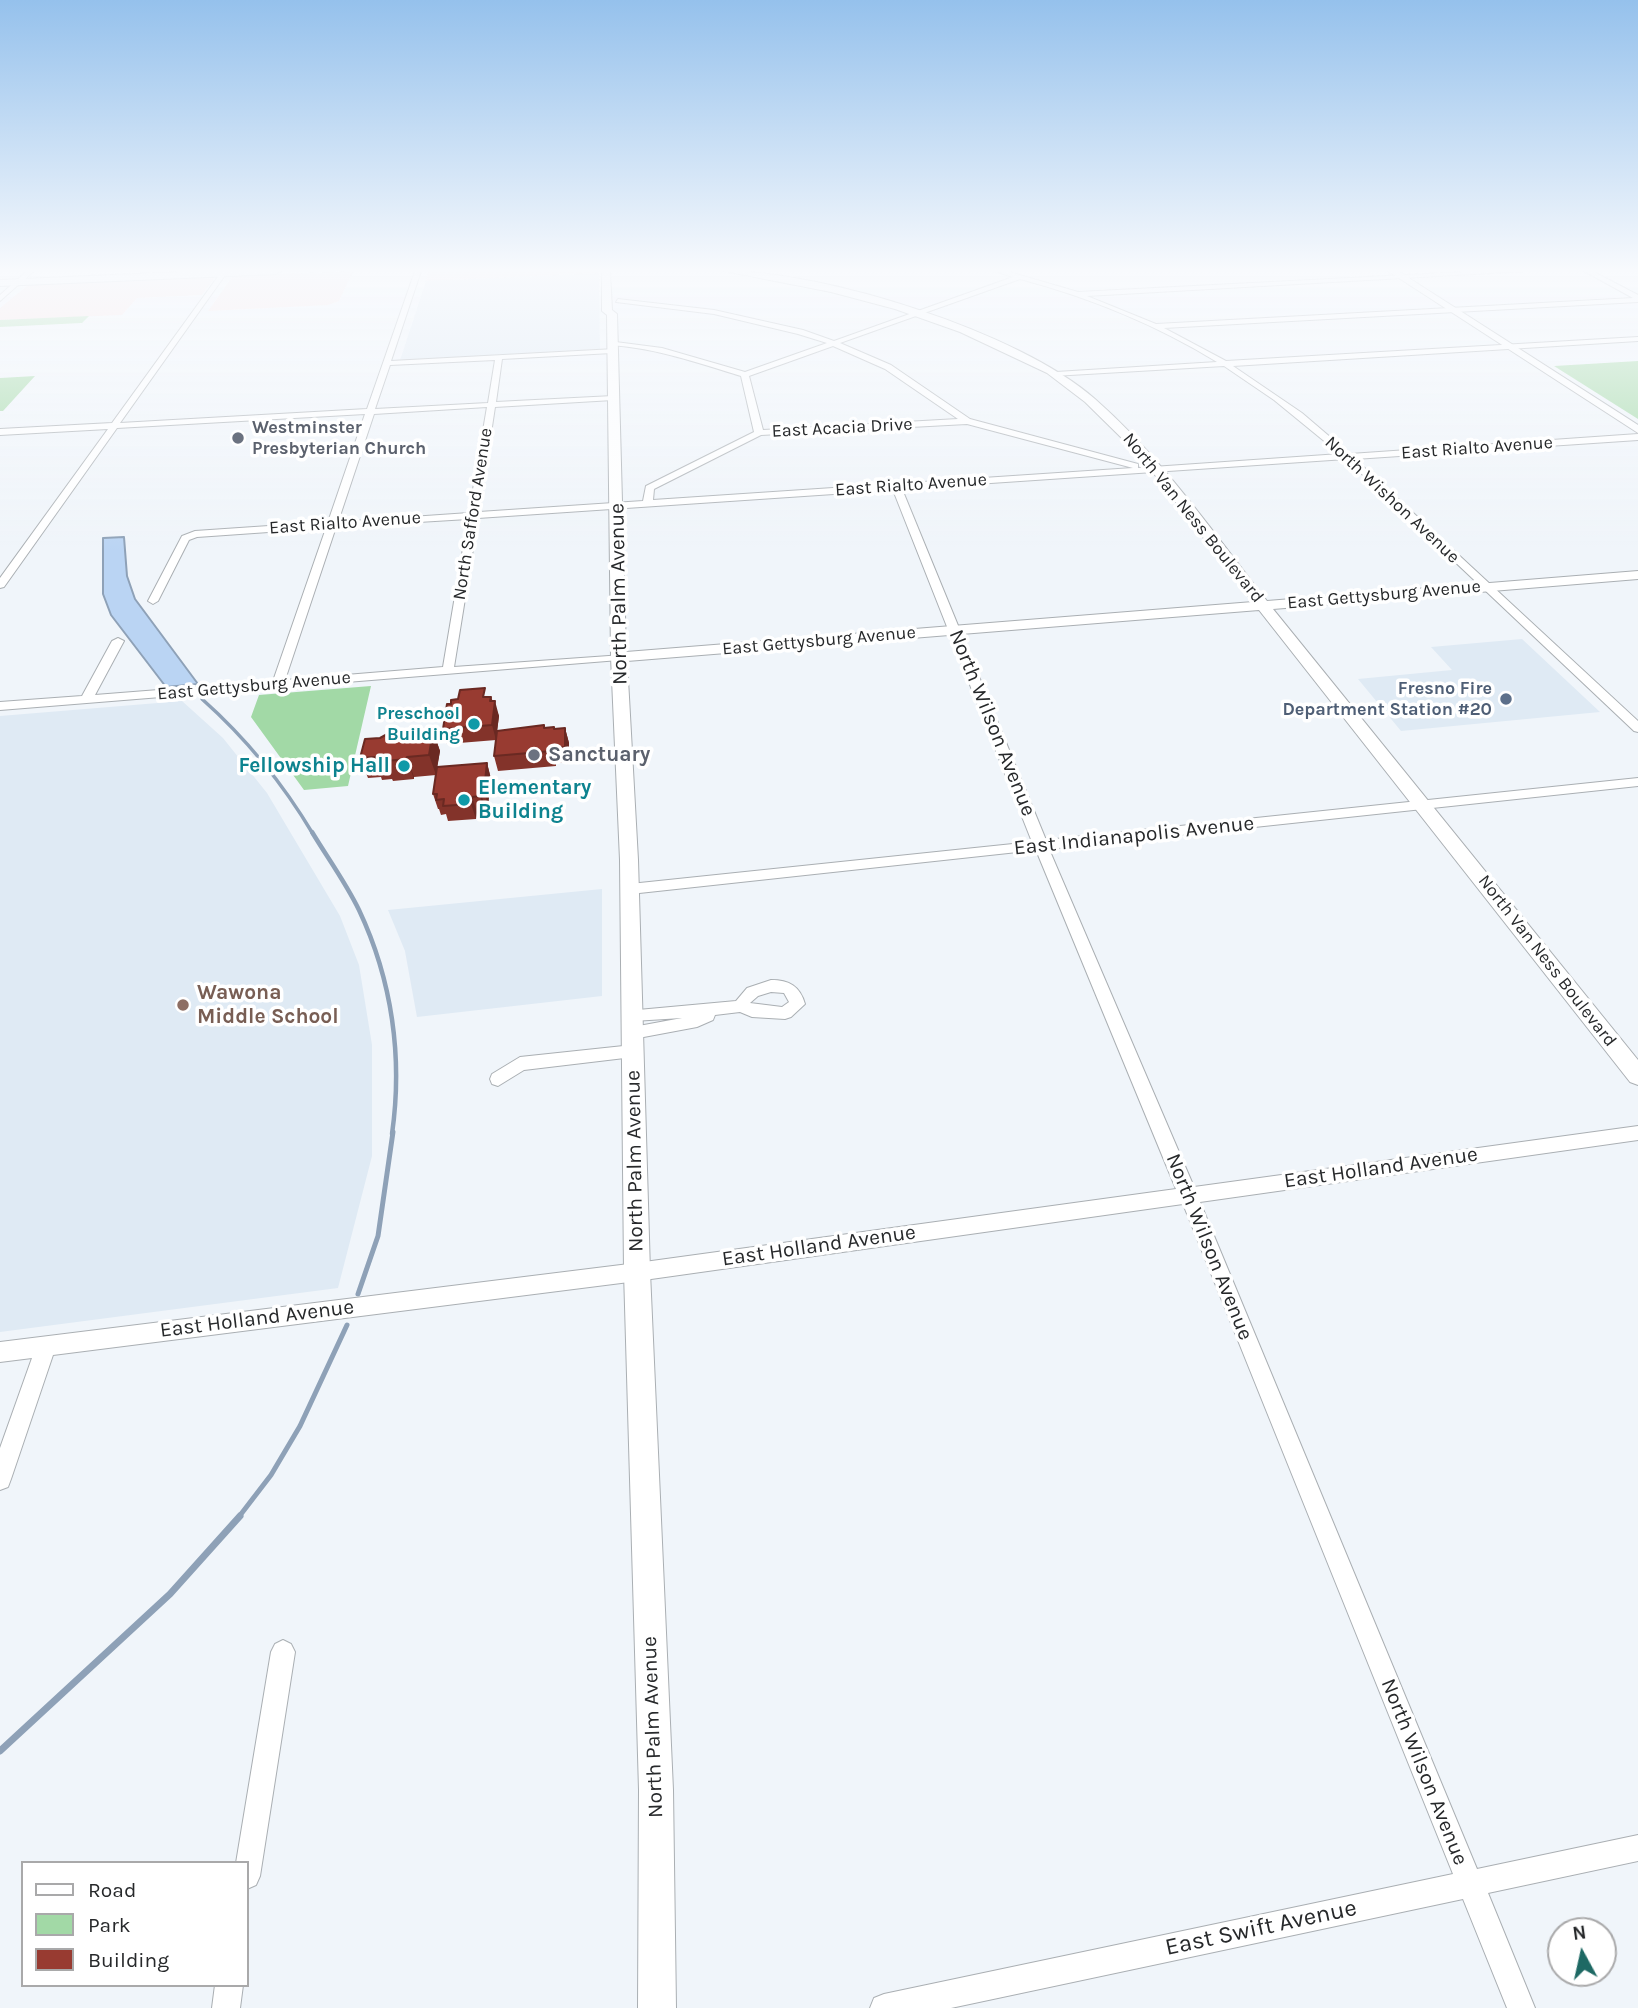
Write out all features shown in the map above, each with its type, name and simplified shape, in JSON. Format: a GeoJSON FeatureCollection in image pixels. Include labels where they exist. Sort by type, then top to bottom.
{"type":"FeatureCollection","features":[{"type":"Feature","properties":{"kind":"street"},"geometry":{"type":"LineString","coordinates":[[0,585],[158,365]]}},
{"type":"Feature","properties":{"kind":"street"},"geometry":{"type":"LineString","coordinates":[[277,685],[387,365]]}},
{"type":"Feature","properties":{"kind":"street","name":"North Safford Avenue"},"geometry":{"type":"LineString","coordinates":[[449,671],[498,365]]}},
{"type":"Feature","properties":{"kind":"street","name":"North Palm Avenue"},"geometry":{"type":"LineString","coordinates":[[612,365],[619,657],[630,889],[636,1272],[656,1790],[657,2008]]}},
{"type":"Feature","properties":{"kind":"street"},"geometry":{"type":"LineString","coordinates":[[708,365],[745,375],[773,365]]}},
{"type":"Feature","properties":{"kind":"street"},"geometry":{"type":"LineString","coordinates":[[879,365],[905,377],[967,421],[1138,467],[1158,469]]}},
{"type":"Feature","properties":{"kind":"street","name":"North Van Ness Boulevard"},"geometry":{"type":"LineString","coordinates":[[1037,365],[1056,374],[1113,419],[1158,469],[1638,1076]]}},
{"type":"Feature","properties":{"kind":"street"},"geometry":{"type":"LineString","coordinates":[[1056,374],[1199,365]]}},
{"type":"Feature","properties":{"kind":"street","name":"North Wishon Avenue"},"geometry":{"type":"LineString","coordinates":[[1228,365],[1279,399],[1347,457],[1638,728]]}},
{"type":"Feature","properties":{"kind":"street"},"geometry":{"type":"LineString","coordinates":[[1537,365],[1638,430]]}},
{"type":"Feature","properties":{"kind":"street"},"geometry":{"type":"LineString","coordinates":[[648,504],[649,488],[758,433],[745,375]]}},
{"type":"Feature","properties":{"kind":"street"},"geometry":{"type":"LineString","coordinates":[[0,432],[613,398]]}},
{"type":"Feature","properties":{"kind":"street","name":"East Acacia Drive"},"geometry":{"type":"LineString","coordinates":[[758,433],[967,421]]}},
{"type":"Feature","properties":{"kind":"street","name":"East Rialto Avenue"},"geometry":{"type":"LineString","coordinates":[[153,601],[185,538],[195,534],[1638,437]]}},
{"type":"Feature","properties":{"kind":"street","name":"North Wilson Avenue"},"geometry":{"type":"LineString","coordinates":[[896,486],[1041,846],[1188,1195],[1521,2008]]}},
{"type":"Feature","properties":{"kind":"street","name":"East Gettysburg Avenue"},"geometry":{"type":"LineString","coordinates":[[0,706],[1638,575]]}},
{"type":"Feature","properties":{"kind":"street"},"geometry":{"type":"LineString","coordinates":[[86,700],[118,641]]}},
{"type":"Feature","properties":{"kind":"street","name":"East Indianapolis Avenue"},"geometry":{"type":"LineString","coordinates":[[630,889],[1638,782]]}},
{"type":"Feature","properties":{"kind":"street"},"geometry":{"type":"LineString","coordinates":[[498,1079],[520,1064],[633,1033],[697,1021],[722,1009],[741,1006]]}},
{"type":"Feature","properties":{"kind":"street","name":"East Holland Avenue"},"geometry":{"type":"LineString","coordinates":[[0,1352],[636,1272],[1638,1133]]}},
{"type":"Feature","properties":{"kind":"street"},"geometry":{"type":"LineString","coordinates":[[0,1479],[46,1345]]}},
{"type":"Feature","properties":{"kind":"street"},"geometry":{"type":"LineString","coordinates":[[248,1870],[283,1652]]}},
{"type":"Feature","properties":{"kind":"street","name":"East Swift Avenue"},"geometry":{"type":"LineString","coordinates":[[884,2008],[1638,1848]]}},
{"type":"Feature","properties":{"kind":"street"},"geometry":{"type":"LineString","coordinates":[[226,2008],[229,1987]]}},
{"type":"Feature","properties":{"kind":"shaded area"},"geometry":{"type":"Polygon","coordinates":[[[1522,639],[1600,712],[1401,731],[1358,679],[1452,670],[1431,647],[1522,639]]]}},
{"type":"Feature","properties":{"kind":"shaded area","name":"Wawona Middle School"},"geometry":{"type":"Polygon","coordinates":[[[182,701],[223,738],[267,793],[340,916],[359,965],[372,1045],[372,1156],[338,1288],[0,1332],[0,716],[182,701]]]}},
{"type":"Feature","properties":{"kind":"shaded area"},"geometry":{"type":"Polygon","coordinates":[[[602,889],[602,996],[417,1017],[405,951],[388,910],[602,889]]]}},
{"type":"Feature","properties":{"kind":"green space"},"geometry":{"type":"Polygon","coordinates":[[[1638,365],[1638,419],[1554,366],[1638,365]]]}},
{"type":"Feature","properties":{"kind":"green space"},"geometry":{"type":"Polygon","coordinates":[[[35,376],[3,411],[0,411],[0,378],[35,376]]]}},
{"type":"Feature","properties":{"kind":"green space"},"geometry":{"type":"Polygon","coordinates":[[[371,686],[348,786],[304,790],[251,717],[259,695],[371,686]]]}},
{"type":"Feature","properties":{"kind":"water"},"geometry":{"type":"Polygon","coordinates":[[[124,537],[127,576],[135,599],[198,684],[166,687],[111,615],[103,594],[103,538],[124,537]]]}},
{"type":"Feature","properties":{"kind":"building"},"geometry":{"type":"Polygon","coordinates":[[[485,688],[483,697],[491,697],[490,701],[495,701],[492,725],[443,729],[447,704],[458,699],[460,690],[485,688]]]}},
{"type":"Feature","properties":{"kind":"building"},"geometry":{"type":"Polygon","coordinates":[[[544,725],[544,728],[565,728],[565,747],[553,748],[552,751],[494,756],[497,731],[544,725]]]}},
{"type":"Feature","properties":{"kind":"building"},"geometry":{"type":"Polygon","coordinates":[[[433,731],[429,755],[385,761],[386,759],[375,760],[375,757],[360,758],[365,739],[380,738],[391,732],[433,731]]]}},
{"type":"Feature","properties":{"kind":"building"},"geometry":{"type":"Polygon","coordinates":[[[487,763],[484,790],[480,791],[480,796],[472,797],[471,804],[443,806],[444,799],[436,800],[437,794],[433,794],[437,767],[487,763]]]}},
{"type":"Feature","properties":{"kind":"waterway"},"geometry":{"type":"LineString","coordinates":[[202,699],[263,762],[313,834]]}},
{"type":"Feature","properties":{"kind":"waterway"},"geometry":{"type":"LineString","coordinates":[[312,832],[354,900],[380,964],[387,991],[395,1048],[392,1134]]}},
{"type":"Feature","properties":{"kind":"waterway"},"geometry":{"type":"LineString","coordinates":[[358,1294],[378,1236],[393,1132]]}},
{"type":"Feature","properties":{"kind":"waterway"},"geometry":{"type":"LineString","coordinates":[[238,1518],[271,1475],[300,1426],[347,1325]]}},
{"type":"Feature","properties":{"kind":"waterway"},"geometry":{"type":"LineString","coordinates":[[0,1751],[170,1594],[240,1516]]}},
{"type":"Feature","properties":{"kind":"place","name":"Westminster Presbyterian Church"},"geometry":{"type":"Point","coordinates":[238,438]}},
{"type":"Feature","properties":{"kind":"place","name":"Fresno Fire Department Station #20"},"geometry":{"type":"Point","coordinates":[1506,699]}},
{"type":"Feature","properties":{"kind":"place","name":"Preschool Building"},"geometry":{"type":"Point","coordinates":[474,724]}},
{"type":"Feature","properties":{"kind":"place","name":"Sanctuary"},"geometry":{"type":"Point","coordinates":[534,755]}},
{"type":"Feature","properties":{"kind":"place","name":"Fellowship Hall"},"geometry":{"type":"Point","coordinates":[404,766]}},
{"type":"Feature","properties":{"kind":"place","name":"Elementary Building"},"geometry":{"type":"Point","coordinates":[464,800]}},
{"type":"Feature","properties":{"kind":"place","name":"Wawona Middle School"},"geometry":{"type":"Point","coordinates":[183,1005]}}]}
